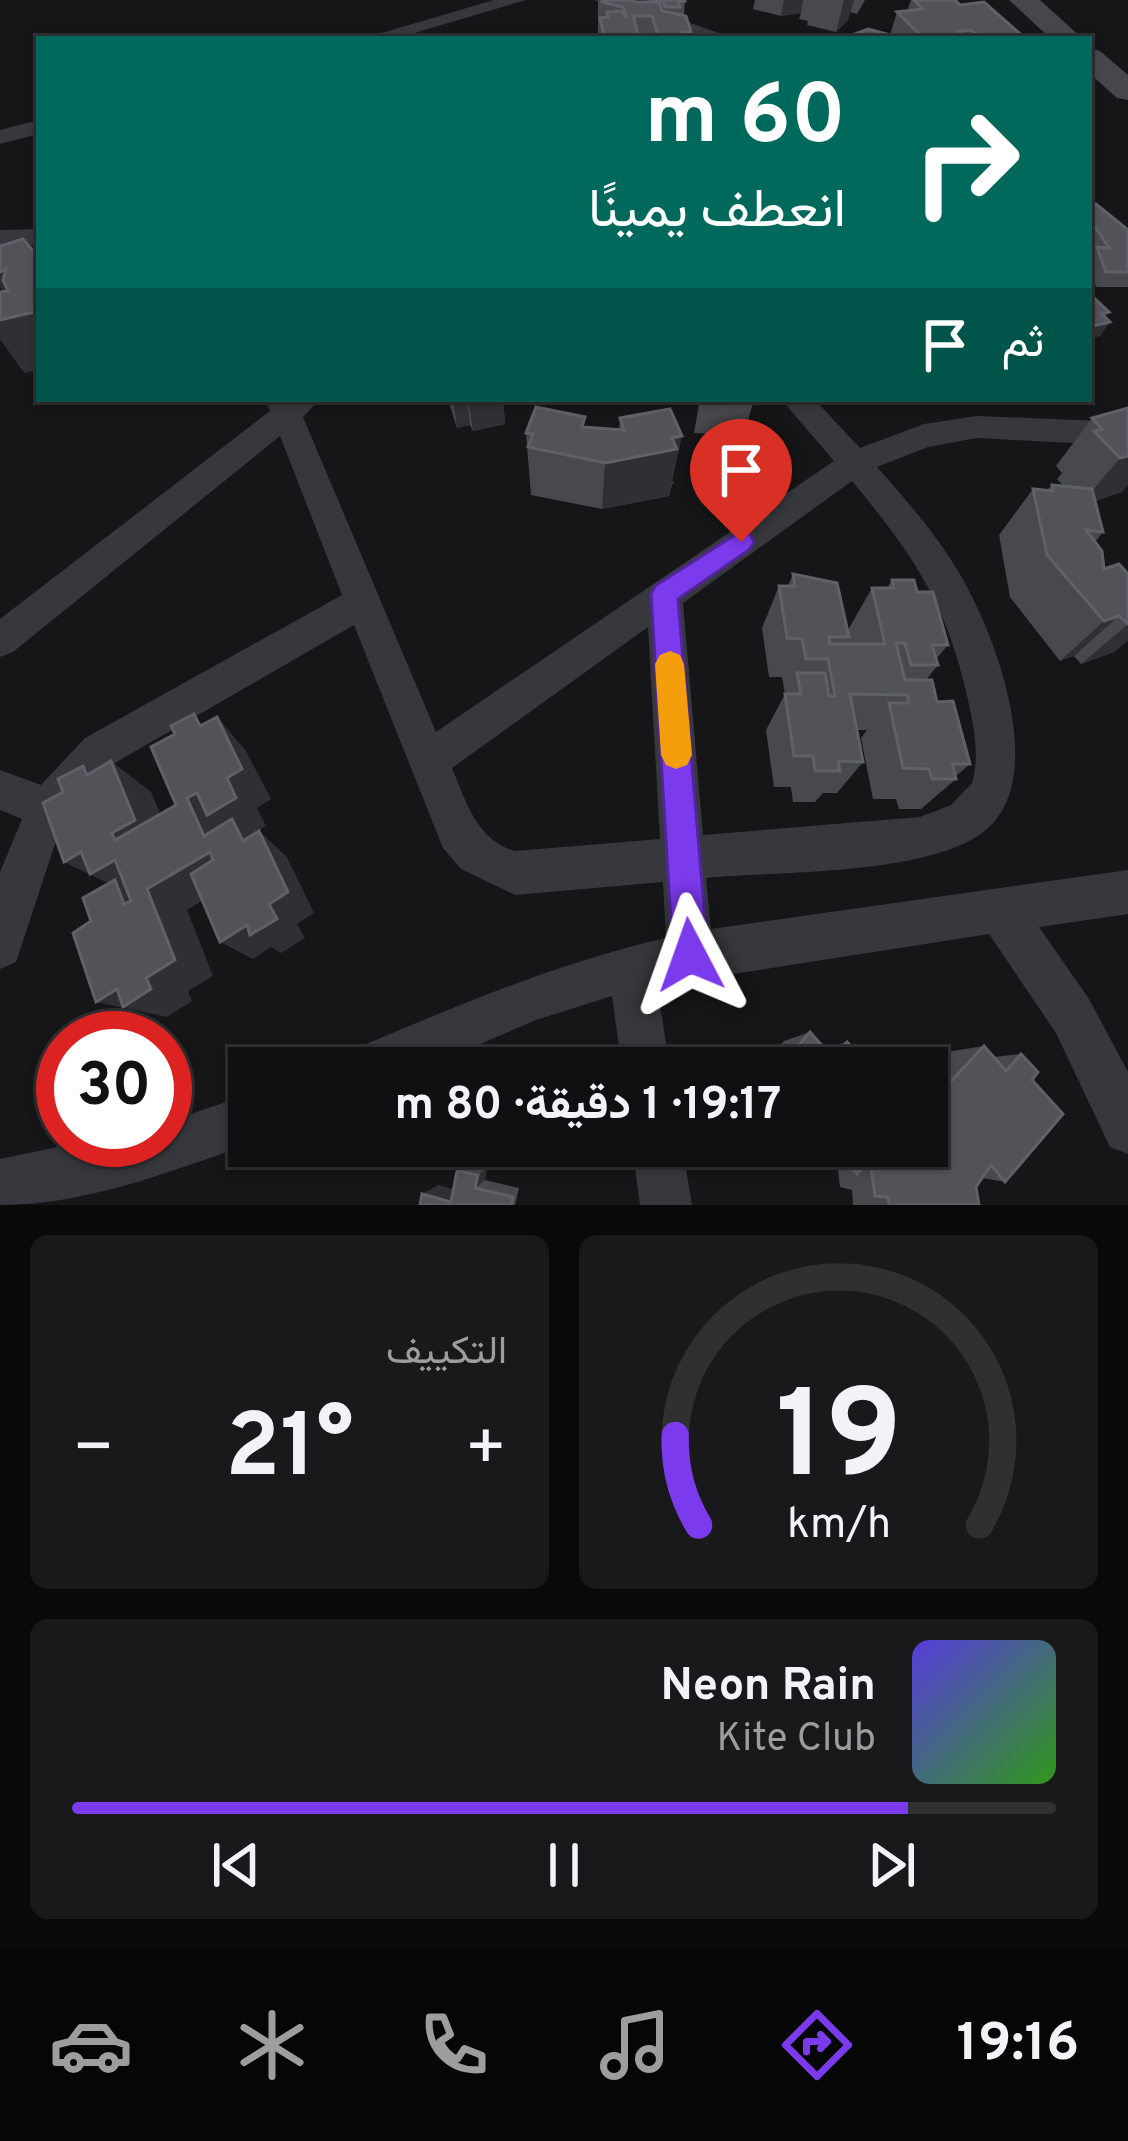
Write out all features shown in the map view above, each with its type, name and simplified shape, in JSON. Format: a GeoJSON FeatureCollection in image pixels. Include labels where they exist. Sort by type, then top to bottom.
{"type":"FeatureCollection","features":[{"type":"Feature","properties":{"kind":"main road"},"geometry":{"type":"LineString","coordinates":[[1023,0],[1065,36]]}},
{"type":"Feature","properties":{"kind":"street"},"geometry":{"type":"LineString","coordinates":[[382,36],[516,0]]}},
{"type":"Feature","properties":{"kind":"street"},"geometry":{"type":"LineString","coordinates":[[604,0],[717,36]]}},
{"type":"Feature","properties":{"kind":"street"},"geometry":{"type":"LineString","coordinates":[[0,137],[36,128]]}},
{"type":"Feature","properties":{"kind":"street"},"geometry":{"type":"LineString","coordinates":[[0,238],[36,237]]}},
{"type":"Feature","properties":{"kind":"street"},"geometry":{"type":"LineString","coordinates":[[0,641],[290,404],[426,762],[458,833],[490,867],[514,873],[684,862],[951,831],[974,816],[991,793],[998,766],[996,738],[960,608],[856,462],[799,402]]}},
{"type":"Feature","properties":{"kind":"street"},"geometry":{"type":"LineString","coordinates":[[426,762],[856,462],[924,436],[977,427],[1128,434]]}},
{"type":"Feature","properties":{"kind":"street"},"geometry":{"type":"LineString","coordinates":[[664,594],[690,955]]}},
{"type":"Feature","properties":{"kind":"street"},"geometry":{"type":"LineString","coordinates":[[0,946],[31,842],[47,808],[99,752],[362,602]]}},
{"type":"Feature","properties":{"kind":"street"},"geometry":{"type":"LineString","coordinates":[[0,790],[47,808]]}},
{"type":"Feature","properties":{"kind":"street"},"geometry":{"type":"LineString","coordinates":[[417,1047],[532,998],[690,955],[1128,892]]}},
{"type":"Feature","properties":{"kind":"street"},"geometry":{"type":"LineString","coordinates":[[1000,913],[1051,974],[1083,1028],[1128,1129]]}},
{"type":"Feature","properties":{"kind":"street"},"geometry":{"type":"LineString","coordinates":[[632,968],[643,1047]]}},
{"type":"Feature","properties":{"kind":"street"},"geometry":{"type":"LineString","coordinates":[[0,1185],[134,1157],[228,1126]]}},
{"type":"Feature","properties":{"kind":"street"},"geometry":{"type":"LineString","coordinates":[[660,1167],[666,1205]]}},
{"type":"Feature","properties":{"kind":"building"},"geometry":{"type":"Polygon","coordinates":[[[652,0],[685,1],[678,1],[680,7],[665,7],[663,1],[652,0]]]}},
{"type":"Feature","properties":{"kind":"building"},"geometry":{"type":"Polygon","coordinates":[[[914,0],[955,0],[960,5],[984,2],[1023,36],[978,36],[971,30],[958,31],[963,36],[921,36],[897,12],[923,9],[914,0]]]}},
{"type":"Feature","properties":{"kind":"building"},"geometry":{"type":"Polygon","coordinates":[[[602,2],[659,2],[662,11],[686,16],[691,32],[658,35],[652,16],[633,16],[638,34],[604,34],[600,18],[608,17],[607,12],[621,11],[626,17],[623,7],[602,2]]]}},
{"type":"Feature","properties":{"kind":"building"},"geometry":{"type":"Polygon","coordinates":[[[868,29],[890,35],[886,36],[849,36],[868,29]]]}},
{"type":"Feature","properties":{"kind":"building"},"geometry":{"type":"Polygon","coordinates":[[[1092,205],[1128,230],[1128,272],[1106,272],[1097,247],[1109,248],[1096,228],[1092,229],[1092,205]]]}},
{"type":"Feature","properties":{"kind":"building"},"geometry":{"type":"Polygon","coordinates":[[[23,239],[36,254],[36,312],[0,320],[0,292],[8,291],[3,280],[6,269],[0,272],[0,246],[23,239]]]}},
{"type":"Feature","properties":{"kind":"building"},"geometry":{"type":"Polygon","coordinates":[[[1092,296],[1109,312],[1102,314],[1110,322],[1092,326],[1092,296]]]}},
{"type":"Feature","properties":{"kind":"building"},"geometry":{"type":"Polygon","coordinates":[[[536,407],[585,417],[582,427],[624,430],[620,418],[670,409],[682,436],[672,438],[677,449],[605,463],[528,447],[533,434],[526,433],[536,407]]]}},
{"type":"Feature","properties":{"kind":"building"},"geometry":{"type":"Polygon","coordinates":[[[1128,408],[1128,456],[1120,458],[1094,431],[1102,429],[1092,418],[1128,408]]]}},
{"type":"Feature","properties":{"kind":"building"},"geometry":{"type":"Polygon","coordinates":[[[1052,485],[1092,489],[1103,532],[1086,530],[1102,551],[1104,569],[1119,564],[1128,574],[1128,624],[1119,616],[1104,621],[1047,555],[1033,489],[1053,491],[1052,485]]]}},
{"type":"Feature","properties":{"kind":"building"},"geometry":{"type":"Polygon","coordinates":[[[793,574],[837,583],[849,637],[829,637],[830,644],[885,644],[872,588],[894,588],[892,580],[914,580],[917,592],[933,592],[948,645],[932,645],[938,665],[911,665],[905,643],[896,643],[905,680],[932,680],[937,702],[953,701],[970,764],[952,764],[956,779],[932,779],[929,769],[903,768],[889,703],[909,703],[907,695],[850,694],[863,762],[838,761],[840,771],[815,771],[813,756],[794,756],[785,694],[801,694],[797,673],[825,673],[829,696],[835,696],[828,659],[806,659],[802,639],[787,638],[779,586],[795,586],[793,574]]]}},
{"type":"Feature","properties":{"kind":"building"},"geometry":{"type":"Polygon","coordinates":[[[194,714],[200,726],[217,717],[242,769],[227,778],[236,798],[207,815],[197,793],[187,798],[204,836],[232,819],[243,841],[259,831],[288,892],[269,904],[277,919],[250,935],[247,925],[220,942],[191,874],[213,860],[210,852],[147,889],[175,960],[146,978],[151,989],[123,1007],[117,989],[96,1002],[73,933],[91,921],[83,898],[115,880],[124,904],[131,901],[115,860],[90,874],[81,852],[64,862],[43,803],[63,792],[58,779],[83,766],[87,775],[111,761],[135,820],[112,833],[115,840],[176,805],[151,747],[175,734],[171,726],[194,714]]]}},
{"type":"Feature","properties":{"kind":"building"},"geometry":{"type":"Polygon","coordinates":[[[810,1032],[823,1047],[798,1047],[810,1032]]]}},
{"type":"Feature","properties":{"kind":"building"},"geometry":{"type":"Polygon","coordinates":[[[984,1046],[1006,1071],[1021,1054],[1038,1072],[1032,1080],[1063,1114],[1005,1182],[991,1165],[976,1187],[979,1205],[889,1205],[888,1197],[875,1196],[871,1167],[948,1167],[948,1085],[984,1046]]]}},
{"type":"Feature","properties":{"kind":"building"},"geometry":{"type":"Polygon","coordinates":[[[457,1171],[478,1175],[475,1188],[513,1197],[511,1205],[420,1205],[422,1194],[451,1202],[457,1171]]]}},
{"type":"Feature","properties":{"kind":"slow traffic"},"geometry":{"type":"LineString","coordinates":[[670,664],[676,755]]}},
{"type":"Feature","properties":{"kind":"route"},"geometry":{"type":"LineString","coordinates":[[690,955],[664,594],[741,542]]}}]}
